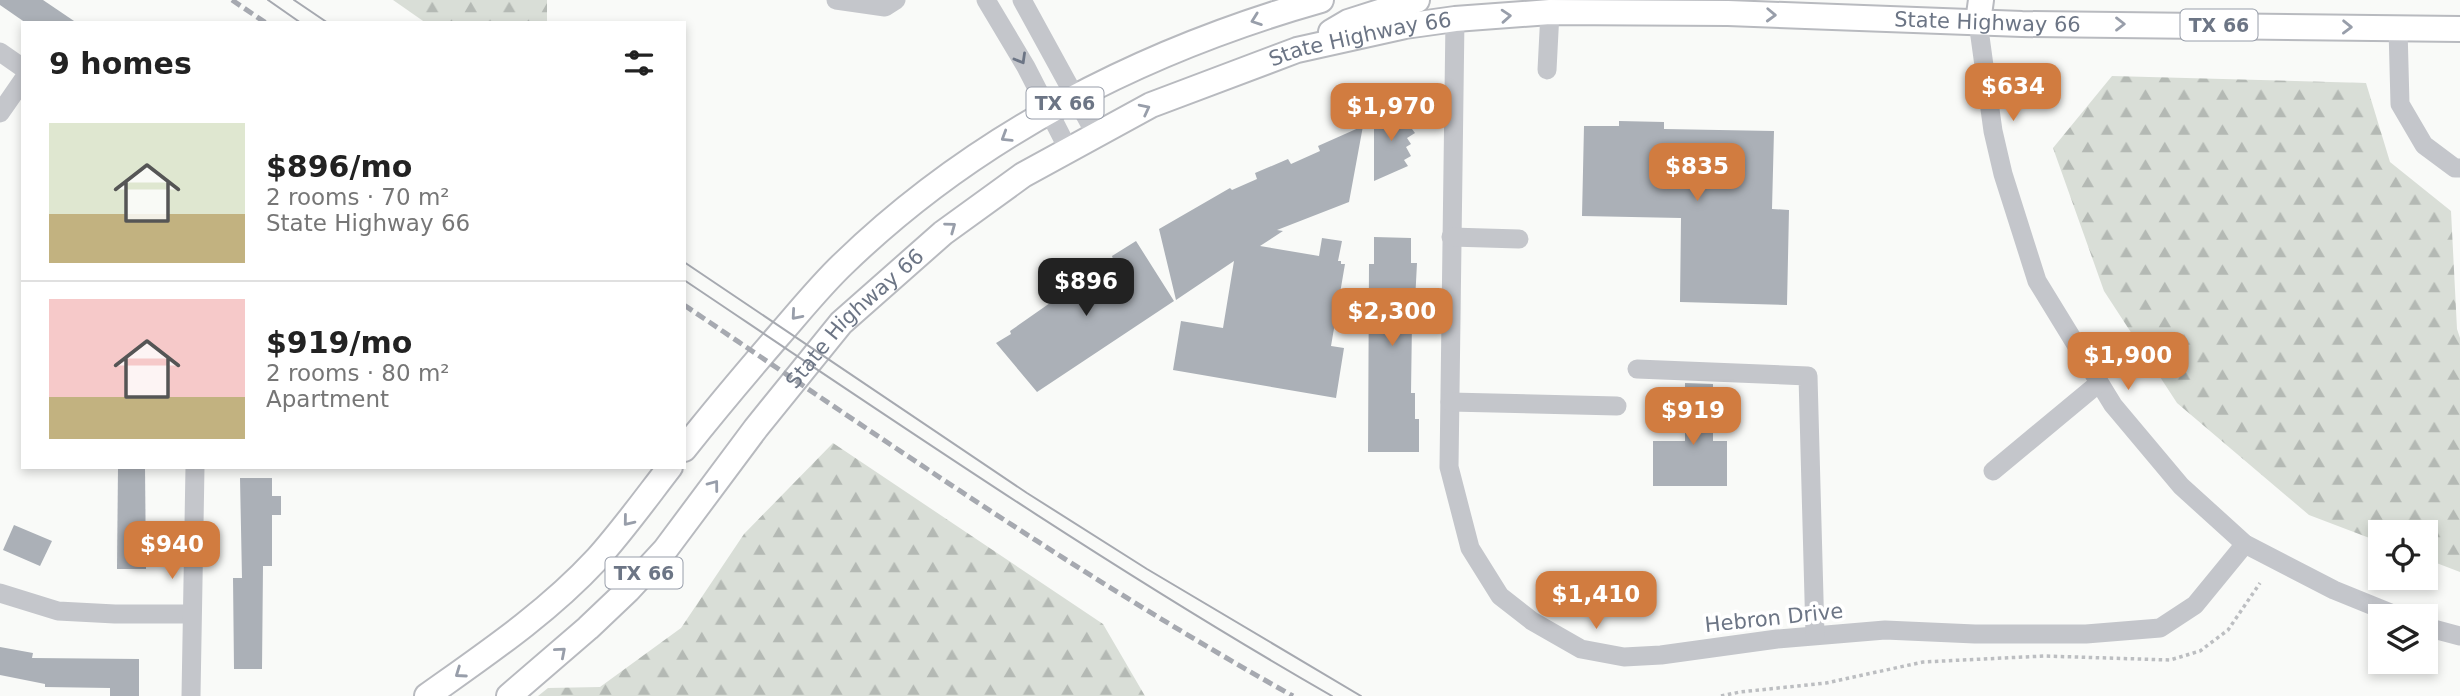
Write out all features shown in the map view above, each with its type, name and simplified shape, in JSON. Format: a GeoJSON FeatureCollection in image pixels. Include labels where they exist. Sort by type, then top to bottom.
{"type":"FeatureCollection","features":[{"type":"Feature","properties":{"kind":"main road","name":"State Highway 66"},"geometry":{"type":"LineString","coordinates":[[686,446],[727,395],[842,265],[918,199],[1000,140],[1048,111],[1160,56],[1274,13],[1321,0]]}},
{"type":"Feature","properties":{"kind":"main road"},"geometry":{"type":"LineString","coordinates":[[1303,48],[1348,22],[1417,0]]}},
{"type":"Feature","properties":{"kind":"main road","name":"State Highway 66"},"geometry":{"type":"LineString","coordinates":[[509,696],[588,628],[665,550],[756,428],[841,323],[943,233],[1023,175],[1151,105],[1303,48],[1405,26],[1459,10],[1728,13],[1976,7],[2460,29]]}},
{"type":"Feature","properties":{"kind":"main road","name":"TX 66"},"geometry":{"type":"LineString","coordinates":[[427,696],[492,651],[559,596],[596,559],[668,469]]}},
{"type":"Feature","properties":{"kind":"street"},"geometry":{"type":"LineString","coordinates":[[836,0],[885,8],[896,0]]}},
{"type":"Feature","properties":{"kind":"street"},"geometry":{"type":"LineString","coordinates":[[986,0],[1026,66],[1068,149]]}},
{"type":"Feature","properties":{"kind":"street"},"geometry":{"type":"LineString","coordinates":[[1021,0],[1096,135]]}},
{"type":"Feature","properties":{"kind":"street"},"geometry":{"type":"LineString","coordinates":[[1976,7],[1993,131],[2003,174],[2037,281],[2112,405],[2181,486],[2245,544],[2334,590],[2368,604]]}},
{"type":"Feature","properties":{"kind":"street","name":"Hebron Drive"},"geometry":{"type":"LineString","coordinates":[[1459,10],[1451,237],[1449,467],[1470,548],[1500,596],[1532,621],[1581,649],[1624,657],[1661,655],[1815,635],[1885,630],[1975,634],[2086,634],[2160,628],[2194,606],[2245,544]]}},
{"type":"Feature","properties":{"kind":"street"},"geometry":{"type":"LineString","coordinates":[[1547,70],[1550,12]]}},
{"type":"Feature","properties":{"kind":"street"},"geometry":{"type":"LineString","coordinates":[[2398,28],[2400,104],[2424,145],[2460,168]]}},
{"type":"Feature","properties":{"kind":"street"},"geometry":{"type":"LineString","coordinates":[[0,52],[21,67]]}},
{"type":"Feature","properties":{"kind":"street"},"geometry":{"type":"LineString","coordinates":[[0,113],[21,83]]}},
{"type":"Feature","properties":{"kind":"street"},"geometry":{"type":"LineString","coordinates":[[1451,237],[1519,239]]}},
{"type":"Feature","properties":{"kind":"street"},"geometry":{"type":"LineString","coordinates":[[1637,369],[1808,376],[1815,635]]}},
{"type":"Feature","properties":{"kind":"street"},"geometry":{"type":"LineString","coordinates":[[1993,471],[2099,383]]}},
{"type":"Feature","properties":{"kind":"street"},"geometry":{"type":"LineString","coordinates":[[1450,402],[1617,406]]}},
{"type":"Feature","properties":{"kind":"street"},"geometry":{"type":"LineString","coordinates":[[191,696],[195,469]]}},
{"type":"Feature","properties":{"kind":"street"},"geometry":{"type":"LineString","coordinates":[[0,593],[58,611],[191,614]]}},
{"type":"Feature","properties":{"kind":"street"},"geometry":{"type":"LineString","coordinates":[[2438,631],[2460,636]]}},
{"type":"Feature","properties":{"kind":"path"},"geometry":{"type":"LineString","coordinates":[[1721,696],[1826,683],[1923,662],[2044,656],[2170,660],[2200,651],[2228,630],[2260,583]]}},
{"type":"Feature","properties":{"kind":"green space"},"geometry":{"type":"Polygon","coordinates":[[[393,0],[547,0],[547,21],[423,21],[393,0]]]}},
{"type":"Feature","properties":{"kind":"green space"},"geometry":{"type":"Polygon","coordinates":[[[2112,76],[2366,83],[2390,162],[2451,211],[2457,329],[2460,338],[2460,572],[2438,564],[2438,520],[2368,520],[2368,537],[2309,515],[2177,403],[2104,291],[2053,148],[2112,76]]]}},
{"type":"Feature","properties":{"kind":"green space"},"geometry":{"type":"Polygon","coordinates":[[[833,443],[1103,624],[1145,696],[538,696],[548,688],[600,687],[681,628],[744,534],[833,443]]]}},
{"type":"Feature","properties":{"kind":"building"},"geometry":{"type":"Polygon","coordinates":[[[0,0],[43,0],[74,21],[23,21],[0,5],[0,0]]]}},
{"type":"Feature","properties":{"kind":"building"},"geometry":{"type":"Polygon","coordinates":[[[1393,109],[1398,120],[1409,115],[1414,126],[1412,129],[1415,133],[1407,138],[1411,144],[1406,147],[1411,156],[1404,160],[1408,166],[1374,181],[1374,117],[1393,109]]]}},
{"type":"Feature","properties":{"kind":"building"},"geometry":{"type":"Polygon","coordinates":[[[1619,121],[1664,122],[1664,129],[1774,131],[1772,209],[1789,210],[1787,305],[1680,302],[1681,218],[1582,216],[1584,126],[1619,126],[1619,121]]]}},
{"type":"Feature","properties":{"kind":"building"},"geometry":{"type":"Polygon","coordinates":[[[1363,126],[1349,202],[1277,230],[1283,231],[1260,246],[1319,256],[1322,238],[1342,241],[1338,261],[1345,264],[1331,346],[1344,348],[1336,398],[1173,370],[1181,321],[1223,328],[1234,261],[1176,300],[1159,229],[1230,188],[1232,190],[1257,179],[1255,173],[1288,159],[1291,164],[1320,151],[1318,146],[1363,126]]]}},
{"type":"Feature","properties":{"kind":"building"},"geometry":{"type":"Polygon","coordinates":[[[1374,237],[1411,238],[1411,263],[1417,263],[1412,321],[1411,393],[1415,393],[1415,419],[1419,419],[1419,452],[1368,452],[1369,264],[1374,264],[1374,237]]]}},
{"type":"Feature","properties":{"kind":"building"},"geometry":{"type":"Polygon","coordinates":[[[1136,241],[1174,301],[1037,392],[996,343],[1050,303],[1048,301],[1086,275],[1089,279],[1114,262],[1112,256],[1136,241]]]}},
{"type":"Feature","properties":{"kind":"building"},"geometry":{"type":"Polygon","coordinates":[[[1685,383],[1713,384],[1713,441],[1727,441],[1727,486],[1653,486],[1653,441],[1685,441],[1685,383]]]}},
{"type":"Feature","properties":{"kind":"building"},"geometry":{"type":"Polygon","coordinates":[[[118,469],[145,469],[146,569],[117,569],[118,469]]]}},
{"type":"Feature","properties":{"kind":"building"},"geometry":{"type":"Polygon","coordinates":[[[240,478],[272,478],[272,496],[281,496],[281,515],[272,515],[272,566],[263,566],[262,669],[234,669],[233,578],[242,578],[240,478]]]}},
{"type":"Feature","properties":{"kind":"building"},"geometry":{"type":"Polygon","coordinates":[[[14,525],[52,541],[40,566],[3,550],[14,525]]]}},
{"type":"Feature","properties":{"kind":"building"},"geometry":{"type":"Polygon","coordinates":[[[0,647],[33,653],[32,658],[139,659],[139,696],[110,696],[110,688],[45,687],[45,684],[0,675],[0,647]]]}},
{"type":"Feature","properties":{"kind":"tram line"},"geometry":{"type":"LineString","coordinates":[[268,0],[298,21]]}},
{"type":"Feature","properties":{"kind":"tram line"},"geometry":{"type":"LineString","coordinates":[[294,0],[325,21]]}},
{"type":"Feature","properties":{"kind":"tram line"},"geometry":{"type":"LineString","coordinates":[[686,263],[1027,493],[1147,569],[1361,696]]}},
{"type":"Feature","properties":{"kind":"tram line"},"geometry":{"type":"LineString","coordinates":[[686,281],[1085,546],[1332,696]]}},
{"type":"Feature","properties":{"kind":"railway"},"geometry":{"type":"LineString","coordinates":[[232,0],[263,21]]}},
{"type":"Feature","properties":{"kind":"railway"},"geometry":{"type":"LineString","coordinates":[[686,306],[1060,556],[1214,651],[1293,696]]}}]}
